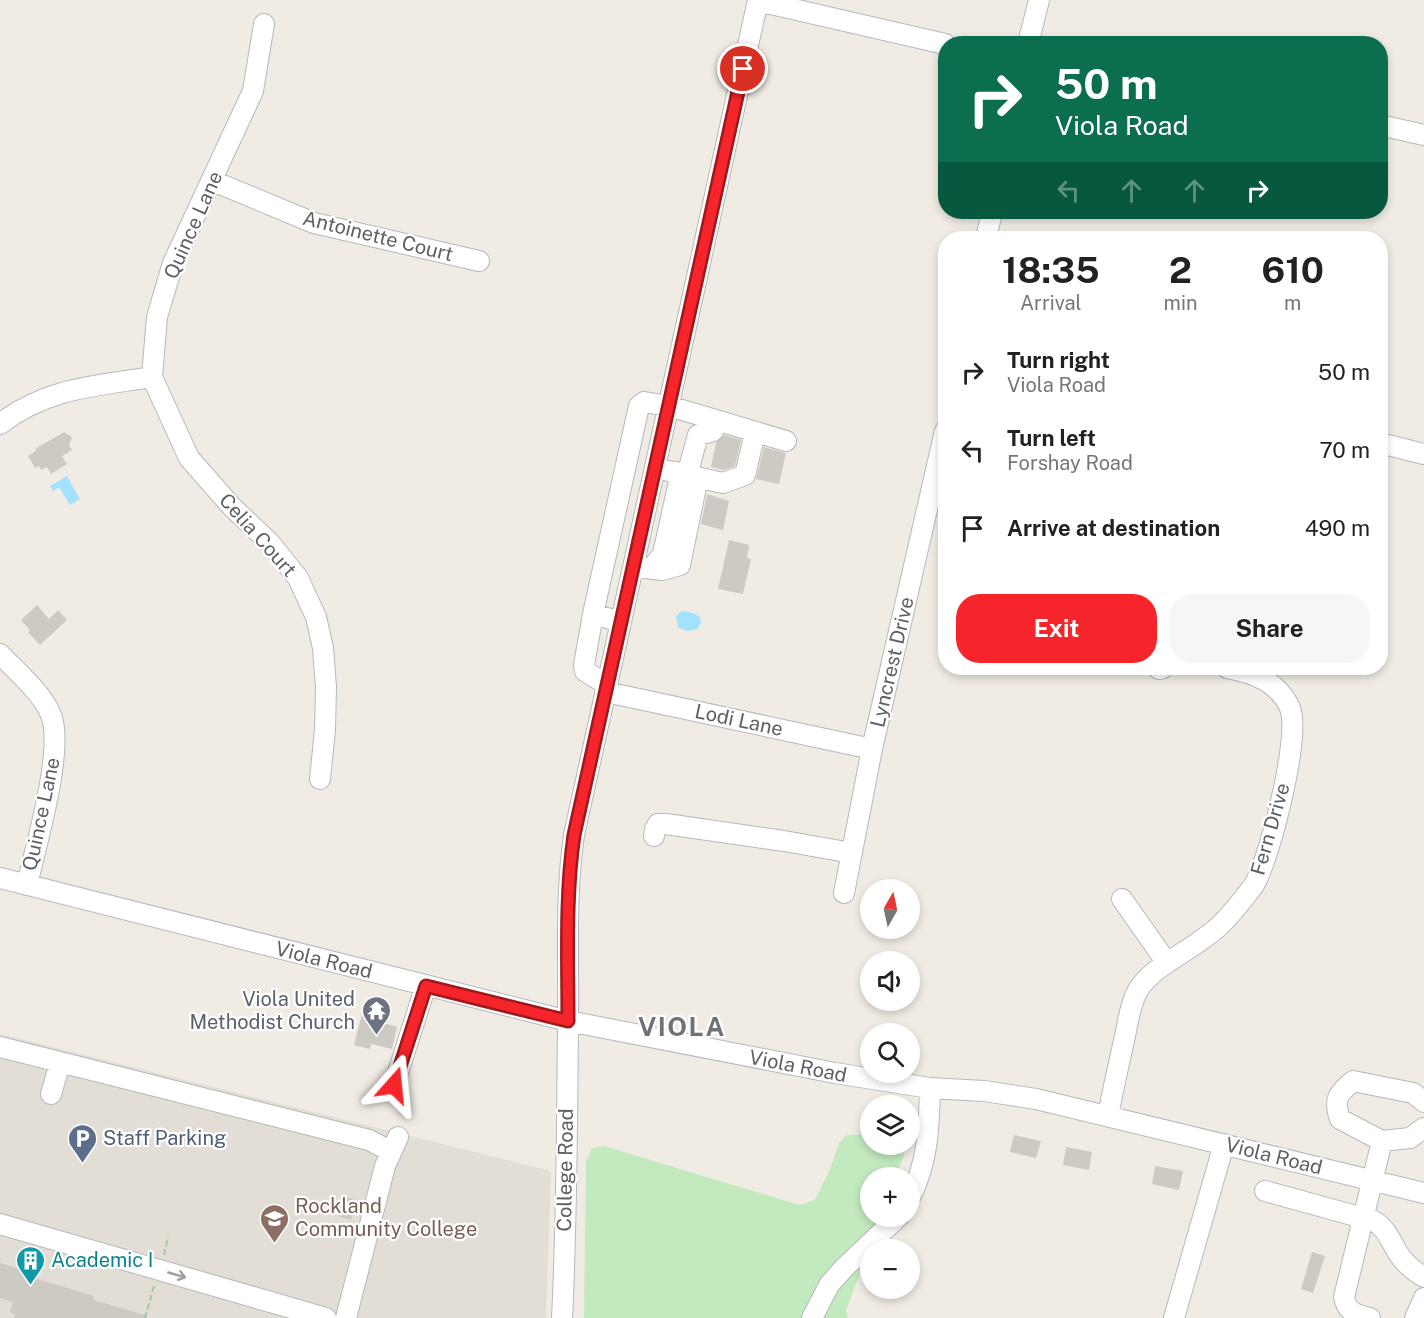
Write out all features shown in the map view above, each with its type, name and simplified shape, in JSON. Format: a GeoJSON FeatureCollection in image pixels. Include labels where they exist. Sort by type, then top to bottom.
{"type":"FeatureCollection","features":[{"type":"Feature","properties":{"kind":"street"},"geometry":{"type":"LineString","coordinates":[[758,0],[938,42]]}},
{"type":"Feature","properties":{"kind":"street","name":"College Road"},"geometry":{"type":"LineString","coordinates":[[562,1318],[570,866],[579,812],[621,622],[642,567],[656,468],[758,0]]}},
{"type":"Feature","properties":{"kind":"street"},"geometry":{"type":"LineString","coordinates":[[1030,36],[1039,0]]}},
{"type":"Feature","properties":{"kind":"street","name":"Quince Lane"},"geometry":{"type":"LineString","coordinates":[[152,377],[157,317],[173,263],[253,91],[264,24]]}},
{"type":"Feature","properties":{"kind":"street"},"geometry":{"type":"LineString","coordinates":[[1388,127],[1424,135]]}},
{"type":"Feature","properties":{"kind":"street","name":"Antoinette Court"},"geometry":{"type":"LineString","coordinates":[[213,181],[314,223],[479,261]]}},
{"type":"Feature","properties":{"kind":"street"},"geometry":{"type":"LineString","coordinates":[[0,424],[40,399],[65,392],[152,377]]}},
{"type":"Feature","properties":{"kind":"street","name":"Celia Court"},"geometry":{"type":"LineString","coordinates":[[152,377],[189,458],[232,507],[270,543],[298,578],[316,617],[323,648],[326,687],[325,730],[320,779]]}},
{"type":"Feature","properties":{"kind":"street"},"geometry":{"type":"LineString","coordinates":[[607,688],[585,671],[584,665],[639,406],[644,402],[669,406],[786,441]]}},
{"type":"Feature","properties":{"kind":"street"},"geometry":{"type":"LineString","coordinates":[[642,567],[663,554],[679,482],[687,475],[698,435],[713,432],[716,421]]}},
{"type":"Feature","properties":{"kind":"street"},"geometry":{"type":"LineString","coordinates":[[656,468],[723,483],[746,475],[755,433]]}},
{"type":"Feature","properties":{"kind":"street"},"geometry":{"type":"LineString","coordinates":[[1388,445],[1424,454]]}},
{"type":"Feature","properties":{"kind":"street","name":"Lyncrest Drive"},"geometry":{"type":"LineString","coordinates":[[844,893],[872,749],[938,461]]}},
{"type":"Feature","properties":{"kind":"street"},"geometry":{"type":"LineString","coordinates":[[593,614],[621,622]]}},
{"type":"Feature","properties":{"kind":"street","name":"Quince Lane"},"geometry":{"type":"LineString","coordinates":[[0,654],[38,694],[52,717],[55,747],[48,793],[27,885]]}},
{"type":"Feature","properties":{"kind":"street","name":"Fern Drive"},"geometry":{"type":"LineString","coordinates":[[1108,1116],[1130,1012],[1137,992],[1147,979],[1206,937],[1233,912],[1254,884],[1267,854],[1290,752],[1293,726],[1290,709],[1281,694],[1265,679],[1256,675]]}},
{"type":"Feature","properties":{"kind":"street","name":"Lodi Lane"},"geometry":{"type":"LineString","coordinates":[[607,688],[872,749]]}},
{"type":"Feature","properties":{"kind":"street"},"geometry":{"type":"LineString","coordinates":[[654,836],[654,829],[658,824],[673,825],[852,853]]}},
{"type":"Feature","properties":{"kind":"street","name":"Viola Road"},"geometry":{"type":"LineString","coordinates":[[0,878],[568,1021],[835,1074],[930,1088],[984,1091],[1036,1099],[1424,1193]]}},
{"type":"Feature","properties":{"kind":"street"},"geometry":{"type":"LineString","coordinates":[[1122,899],[1167,963]]}},
{"type":"Feature","properties":{"kind":"street"},"geometry":{"type":"LineString","coordinates":[[394,1085],[426,986]]}},
{"type":"Feature","properties":{"kind":"street"},"geometry":{"type":"LineString","coordinates":[[0,1047],[369,1140],[394,1144],[385,1166],[346,1318]]}},
{"type":"Feature","properties":{"kind":"street"},"geometry":{"type":"LineString","coordinates":[[51,1094],[60,1063]]}},
{"type":"Feature","properties":{"kind":"street"},"geometry":{"type":"LineString","coordinates":[[1424,1102],[1413,1093],[1353,1081],[1340,1092],[1335,1106],[1340,1119],[1382,1141],[1410,1138],[1424,1128]]}},
{"type":"Feature","properties":{"kind":"street"},"geometry":{"type":"LineString","coordinates":[[920,1176],[930,1116],[930,1088]]}},
{"type":"Feature","properties":{"kind":"street"},"geometry":{"type":"LineString","coordinates":[[1370,1318],[1355,1315],[1346,1306],[1344,1297],[1382,1141]]}},
{"type":"Feature","properties":{"kind":"street"},"geometry":{"type":"LineString","coordinates":[[1174,1318],[1224,1144]]}},
{"type":"Feature","properties":{"kind":"street"},"geometry":{"type":"LineString","coordinates":[[1266,1191],[1374,1221],[1383,1227],[1398,1254],[1413,1270],[1424,1277]]}},
{"type":"Feature","properties":{"kind":"street"},"geometry":{"type":"LineString","coordinates":[[0,1224],[326,1318]]}},
{"type":"Feature","properties":{"kind":"street"},"geometry":{"type":"LineString","coordinates":[[812,1318],[829,1285],[887,1227]]}},
{"type":"Feature","properties":{"kind":"street"},"geometry":{"type":"LineString","coordinates":[[1416,1318],[1424,1298]]}},
{"type":"Feature","properties":{"kind":"shaded area","name":"Rockland Community College"},"geometry":{"type":"Polygon","coordinates":[[[0,1034],[551,1171],[546,1318],[0,1318],[0,1034]]]}},
{"type":"Feature","properties":{"kind":"green space"},"geometry":{"type":"Polygon","coordinates":[[[860,1134],[860,1155],[904,1155],[899,1167],[860,1167],[860,1227],[877,1227],[873,1239],[860,1239],[860,1273],[846,1310],[848,1318],[584,1318],[586,1161],[592,1148],[604,1146],[800,1205],[815,1200],[839,1143],[847,1135],[860,1134]]]}},
{"type":"Feature","properties":{"kind":"water"},"geometry":{"type":"Polygon","coordinates":[[[67,476],[80,499],[70,505],[59,487],[53,491],[50,486],[67,476]]]}},
{"type":"Feature","properties":{"kind":"water"},"geometry":{"type":"Polygon","coordinates":[[[683,611],[700,617],[701,622],[698,629],[687,631],[678,627],[676,617],[683,611]]]}},
{"type":"Feature","properties":{"kind":"building"},"geometry":{"type":"Polygon","coordinates":[[[64,432],[72,437],[69,445],[72,450],[62,456],[67,464],[51,474],[47,467],[41,470],[39,466],[35,468],[28,456],[36,451],[35,449],[64,432]]]}},
{"type":"Feature","properties":{"kind":"building"},"geometry":{"type":"Polygon","coordinates":[[[724,435],[741,440],[735,466],[724,470],[711,467],[716,443],[724,435]]]}},
{"type":"Feature","properties":{"kind":"building"},"geometry":{"type":"Polygon","coordinates":[[[764,447],[786,453],[779,484],[756,479],[764,447]]]}},
{"type":"Feature","properties":{"kind":"building"},"geometry":{"type":"Polygon","coordinates":[[[707,494],[729,501],[723,530],[701,524],[707,494]]]}},
{"type":"Feature","properties":{"kind":"building"},"geometry":{"type":"Polygon","coordinates":[[[729,540],[749,545],[747,558],[751,559],[743,594],[718,589],[729,540]]]}},
{"type":"Feature","properties":{"kind":"building"},"geometry":{"type":"Polygon","coordinates":[[[37,605],[49,619],[58,610],[67,620],[40,645],[21,620],[37,605]]]}},
{"type":"Feature","properties":{"kind":"building","name":"Viola United Methodist Church"},"geometry":{"type":"Polygon","coordinates":[[[363,1010],[379,1014],[377,1021],[397,1027],[392,1049],[371,1044],[370,1049],[354,1045],[363,1010]]]}},
{"type":"Feature","properties":{"kind":"building"},"geometry":{"type":"Polygon","coordinates":[[[1014,1135],[1041,1141],[1036,1158],[1010,1152],[1014,1135]]]}},
{"type":"Feature","properties":{"kind":"building"},"geometry":{"type":"Polygon","coordinates":[[[1066,1147],[1092,1152],[1089,1170],[1063,1165],[1066,1147]]]}},
{"type":"Feature","properties":{"kind":"building"},"geometry":{"type":"Polygon","coordinates":[[[1155,1166],[1183,1171],[1179,1190],[1152,1184],[1155,1166]]]}},
{"type":"Feature","properties":{"kind":"building"},"geometry":{"type":"Polygon","coordinates":[[[343,1196],[356,1200],[351,1220],[338,1216],[343,1196]]]}},
{"type":"Feature","properties":{"kind":"building"},"geometry":{"type":"Polygon","coordinates":[[[1312,1252],[1325,1256],[1313,1293],[1301,1289],[1312,1252]]]}},
{"type":"Feature","properties":{"kind":"building","name":"Academic I"},"geometry":{"type":"Polygon","coordinates":[[[0,1263],[28,1271],[27,1276],[94,1296],[93,1300],[145,1315],[145,1318],[14,1318],[15,1314],[10,1312],[13,1302],[0,1298],[0,1263]]]}},
{"type":"Feature","properties":{"kind":"place","name":"Viola United Methodist Church"},"geometry":{"type":"Point","coordinates":[376,1036]}},
{"type":"Feature","properties":{"kind":"place","name":"Staff Parking"},"geometry":{"type":"Point","coordinates":[82,1164]}},
{"type":"Feature","properties":{"kind":"place","name":"Rockland Community College"},"geometry":{"type":"Point","coordinates":[274,1244]}},
{"type":"Feature","properties":{"kind":"place","name":"Academic I"},"geometry":{"type":"Point","coordinates":[30,1286]}},
{"type":"Feature","properties":{"kind":"district","name":"VIOLA"},"geometry":{"type":"Point","coordinates":[682,1027]}},
{"type":"Feature","properties":{"kind":"route"},"geometry":{"type":"LineString","coordinates":[[394,1085],[426,986],[568,1021],[568,905],[574,835],[743,69]]}}]}
